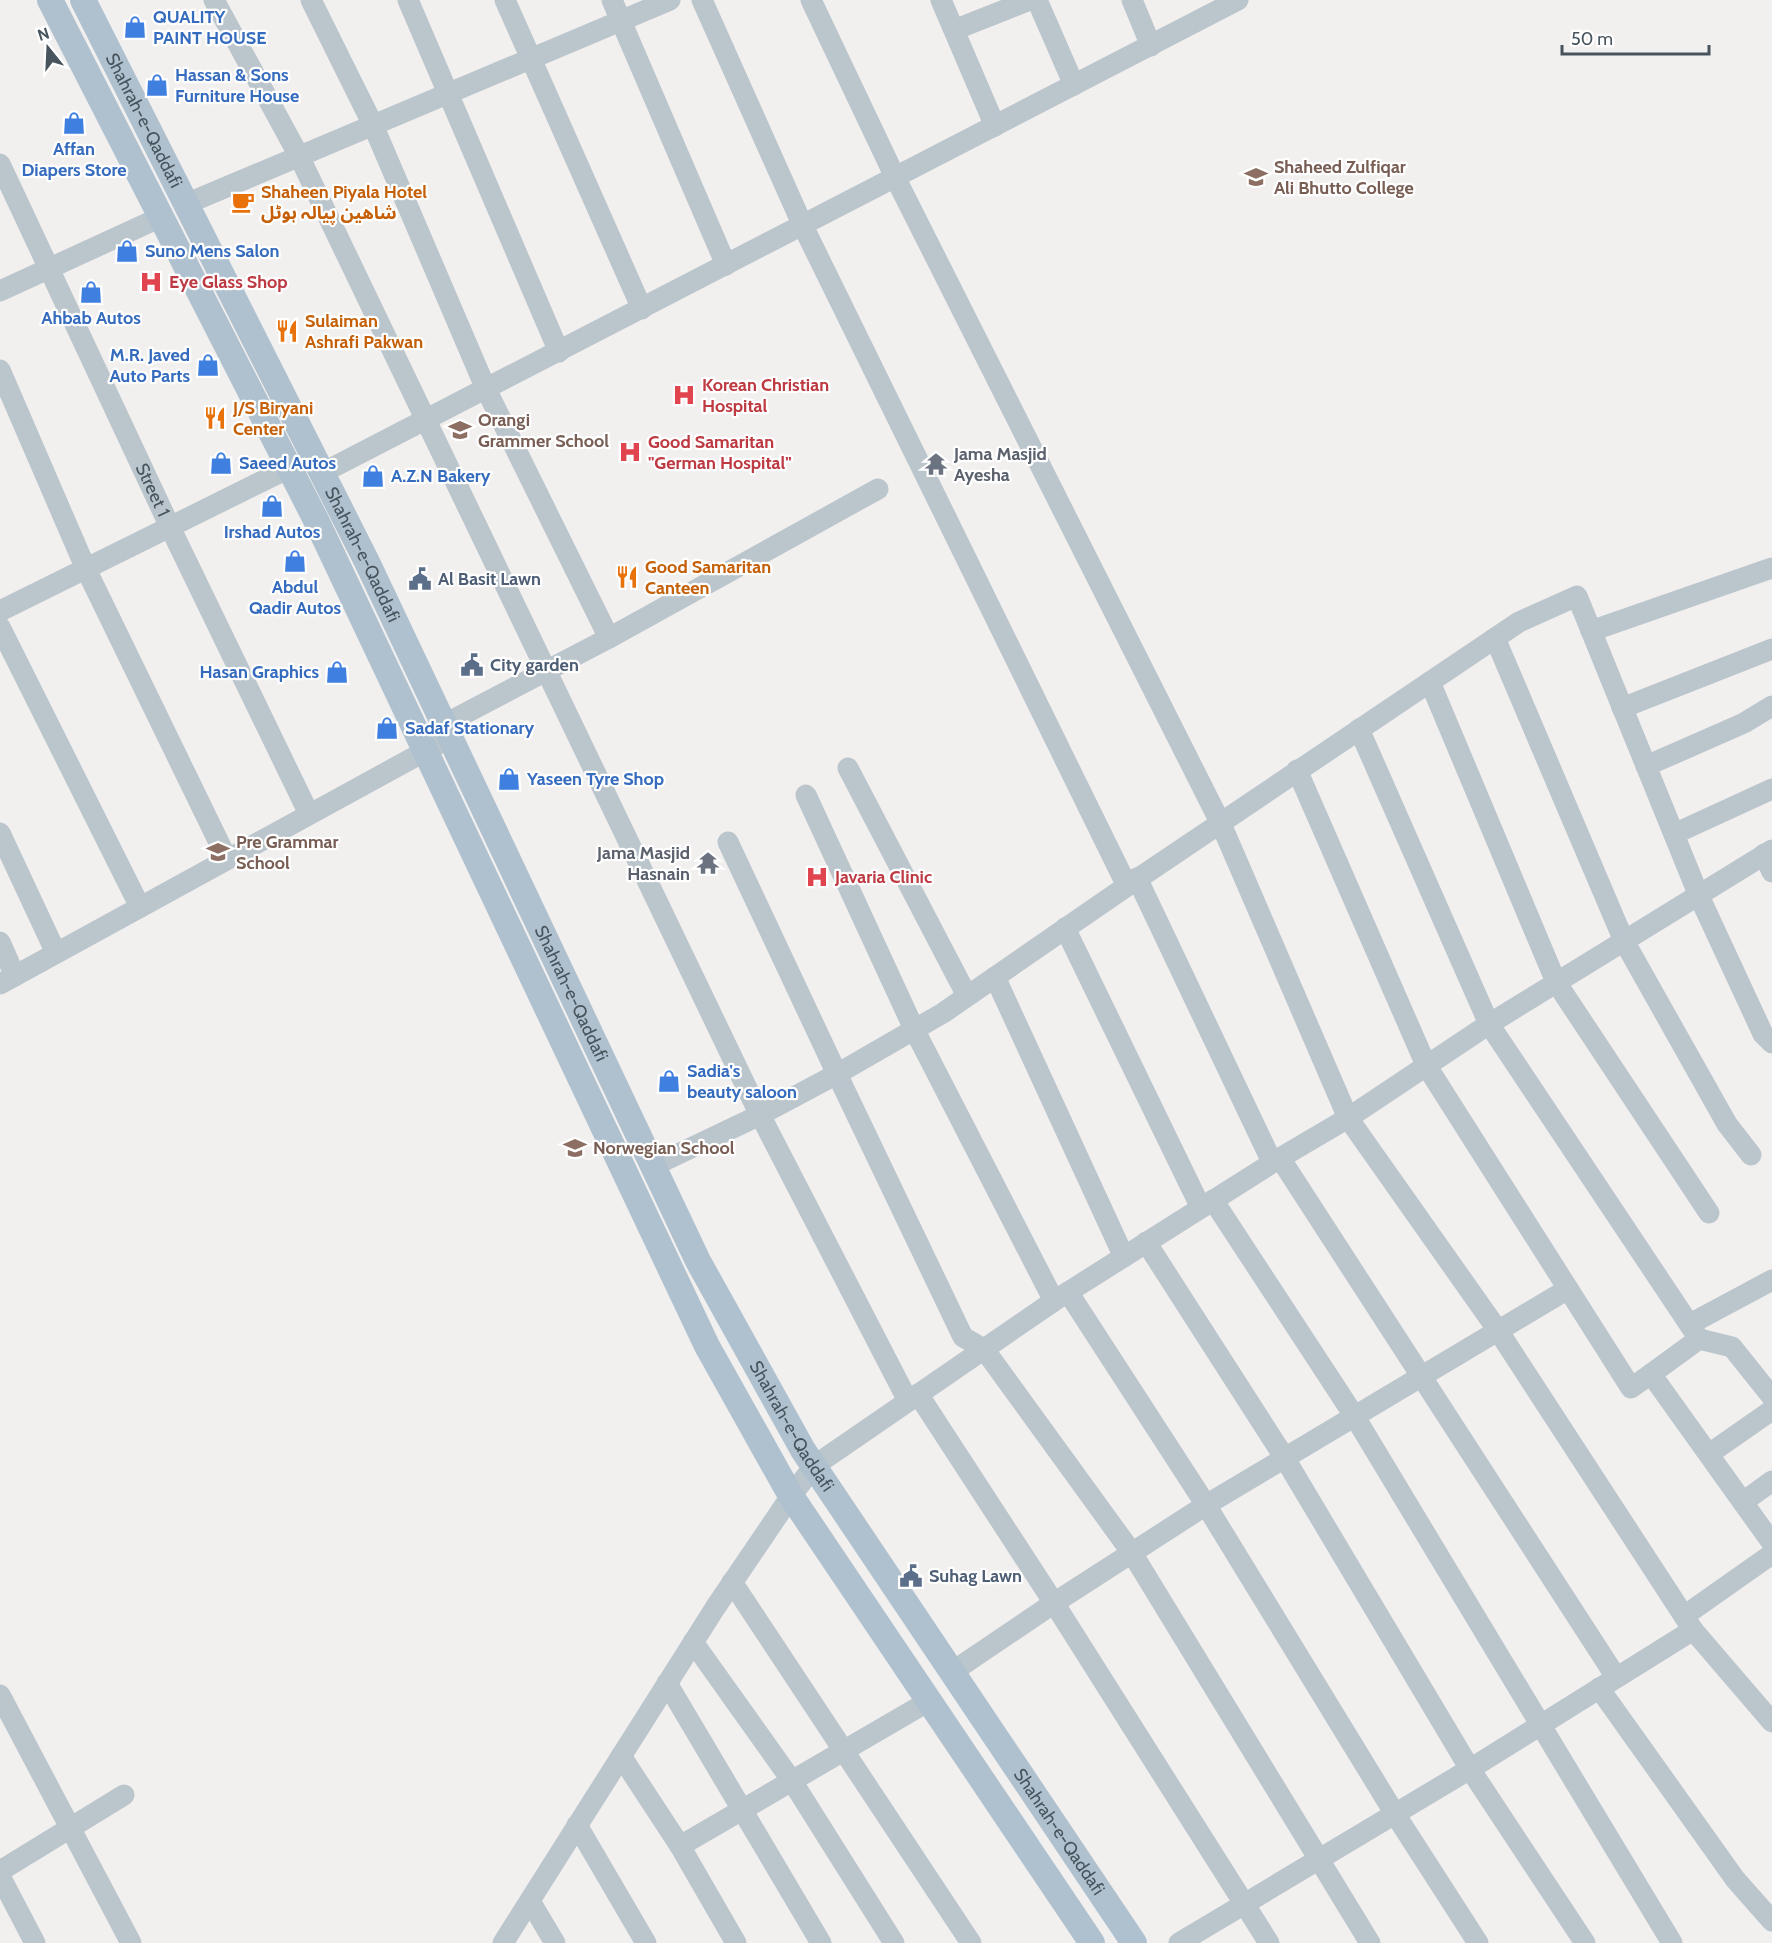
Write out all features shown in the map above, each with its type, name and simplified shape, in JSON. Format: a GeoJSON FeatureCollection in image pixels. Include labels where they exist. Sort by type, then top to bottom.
{"type":"FeatureCollection","features":[{"type":"Feature","properties":{"kind":"main road","name":"Shahrah-e-Qaddafi"},"geometry":{"type":"LineString","coordinates":[[50,0],[289,468],[707,1346],[791,1496],[1092,1943]]}},
{"type":"Feature","properties":{"kind":"main road","name":"Shahrah-e-Qaddafi"},"geometry":{"type":"LineString","coordinates":[[83,0],[322,473],[448,730],[698,1261],[814,1466],[1134,1943]]}},
{"type":"Feature","properties":{"kind":"street"},"geometry":{"type":"LineString","coordinates":[[214,0],[299,156],[760,1115],[913,1398],[1054,1603],[1269,1943]]}},
{"type":"Feature","properties":{"kind":"street"},"geometry":{"type":"LineString","coordinates":[[311,0],[373,125],[486,389],[609,638]]}},
{"type":"Feature","properties":{"kind":"street"},"geometry":{"type":"LineString","coordinates":[[408,0],[559,352]]}},
{"type":"Feature","properties":{"kind":"street"},"geometry":{"type":"LineString","coordinates":[[505,0],[642,309]]}},
{"type":"Feature","properties":{"kind":"street"},"geometry":{"type":"LineString","coordinates":[[612,0],[726,265]]}},
{"type":"Feature","properties":{"kind":"street"},"geometry":{"type":"LineString","coordinates":[[186,204],[670,0]]}},
{"type":"Feature","properties":{"kind":"street"},"geometry":{"type":"LineString","coordinates":[[702,0],[802,226],[1132,882],[1276,1160],[1421,1375],[1608,1683],[1735,1879],[1772,1921]]}},
{"type":"Feature","properties":{"kind":"street"},"geometry":{"type":"LineString","coordinates":[[811,0],[895,177],[1221,824],[1348,1118],[1499,1332],[1689,1623],[1772,1722]]}},
{"type":"Feature","properties":{"kind":"street"},"geometry":{"type":"LineString","coordinates":[[941,0],[995,126]]}},
{"type":"Feature","properties":{"kind":"street"},"geometry":{"type":"LineString","coordinates":[[954,30],[1030,0]]}},
{"type":"Feature","properties":{"kind":"street"},"geometry":{"type":"LineString","coordinates":[[1037,0],[1074,85]]}},
{"type":"Feature","properties":{"kind":"street"},"geometry":{"type":"LineString","coordinates":[[1132,0],[1151,46]]}},
{"type":"Feature","properties":{"kind":"street"},"geometry":{"type":"LineString","coordinates":[[322,473],[1151,46],[1230,2]]}},
{"type":"Feature","properties":{"kind":"street","name":"Street 1"},"geometry":{"type":"LineString","coordinates":[[0,164],[170,527],[309,814]]}},
{"type":"Feature","properties":{"kind":"street"},"geometry":{"type":"LineString","coordinates":[[0,291],[161,217]]}},
{"type":"Feature","properties":{"kind":"street"},"geometry":{"type":"LineString","coordinates":[[0,370],[86,569],[227,859]]}},
{"type":"Feature","properties":{"kind":"street"},"geometry":{"type":"LineString","coordinates":[[0,611],[289,468]]}},
{"type":"Feature","properties":{"kind":"street"},"geometry":{"type":"LineString","coordinates":[[0,942],[8,980],[425,750],[448,730],[546,671],[878,489]]}},
{"type":"Feature","properties":{"kind":"street"},"geometry":{"type":"LineString","coordinates":[[1591,631],[1772,568]]}},
{"type":"Feature","properties":{"kind":"street"},"geometry":{"type":"LineString","coordinates":[[653,1166],[760,1115],[914,1029],[967,996],[1297,770],[1519,622],[1577,596],[1699,896],[1763,1034],[1772,1042]]}},
{"type":"Feature","properties":{"kind":"street"},"geometry":{"type":"LineString","coordinates":[[0,627],[140,907]]}},
{"type":"Feature","properties":{"kind":"street"},"geometry":{"type":"LineString","coordinates":[[1495,638],[1624,941],[1727,1124],[1751,1155]]}},
{"type":"Feature","properties":{"kind":"street"},"geometry":{"type":"LineString","coordinates":[[1622,708],[1772,649]]}},
{"type":"Feature","properties":{"kind":"street"},"geometry":{"type":"LineString","coordinates":[[1430,682],[1556,982],[1709,1213]]}},
{"type":"Feature","properties":{"kind":"street"},"geometry":{"type":"LineString","coordinates":[[1646,766],[1744,723],[1772,706]]}},
{"type":"Feature","properties":{"kind":"street"},"geometry":{"type":"LineString","coordinates":[[1359,729],[1489,1024],[1694,1331],[1732,1347],[1772,1397]]}},
{"type":"Feature","properties":{"kind":"street"},"geometry":{"type":"LineString","coordinates":[[849,768],[967,996]]}},
{"type":"Feature","properties":{"kind":"street"},"geometry":{"type":"LineString","coordinates":[[1297,770],[1426,1065],[1631,1388],[1652,1374],[1694,1331],[1772,1280]]}},
{"type":"Feature","properties":{"kind":"street"},"geometry":{"type":"LineString","coordinates":[[1674,834],[1772,789]]}},
{"type":"Feature","properties":{"kind":"street"},"geometry":{"type":"LineString","coordinates":[[806,795],[914,1029],[1061,1296],[1206,1505],[1395,1814],[1478,1943]]}},
{"type":"Feature","properties":{"kind":"street"},"geometry":{"type":"LineString","coordinates":[[0,833],[56,953]]}},
{"type":"Feature","properties":{"kind":"street"},"geometry":{"type":"LineString","coordinates":[[728,842],[963,1337],[984,1349],[1132,1552],[1370,1943]]}},
{"type":"Feature","properties":{"kind":"street"},"geometry":{"type":"LineString","coordinates":[[502,1943],[732,1582],[814,1466],[1061,1296],[1276,1160],[1348,1118],[1556,982],[1699,896],[1769,859]]}},
{"type":"Feature","properties":{"kind":"street"},"geometry":{"type":"LineString","coordinates":[[1065,928],[1207,1204],[1355,1418],[1672,1943]]}},
{"type":"Feature","properties":{"kind":"street"},"geometry":{"type":"LineString","coordinates":[[995,977],[1124,1257]]}},
{"type":"Feature","properties":{"kind":"street"},"geometry":{"type":"LineString","coordinates":[[1146,1242],[1284,1457],[1470,1769],[1585,1943]]}},
{"type":"Feature","properties":{"kind":"street"},"geometry":{"type":"LineString","coordinates":[[952,1672],[1206,1505],[1568,1289]]}},
{"type":"Feature","properties":{"kind":"street"},"geometry":{"type":"LineString","coordinates":[[1652,1374],[1772,1543]]}},
{"type":"Feature","properties":{"kind":"street"},"geometry":{"type":"LineString","coordinates":[[1709,1454],[1772,1410]]}},
{"type":"Feature","properties":{"kind":"street"},"geometry":{"type":"LineString","coordinates":[[1743,1502],[1772,1481]]}},
{"type":"Feature","properties":{"kind":"street"},"geometry":{"type":"LineString","coordinates":[[1179,1943],[1470,1769],[1608,1683],[1689,1623],[1772,1554]]}},
{"type":"Feature","properties":{"kind":"street"},"geometry":{"type":"LineString","coordinates":[[732,1582],[971,1943]]}},
{"type":"Feature","properties":{"kind":"street"},"geometry":{"type":"LineString","coordinates":[[693,1642],[792,1780],[894,1943]]}},
{"type":"Feature","properties":{"kind":"street"},"geometry":{"type":"LineString","coordinates":[[668,1683],[821,1943]]}},
{"type":"Feature","properties":{"kind":"street"},"geometry":{"type":"LineString","coordinates":[[0,1695],[130,1943]]}},
{"type":"Feature","properties":{"kind":"street"},"geometry":{"type":"LineString","coordinates":[[680,1846],[929,1701]]}},
{"type":"Feature","properties":{"kind":"street"},"geometry":{"type":"LineString","coordinates":[[621,1756],[680,1846],[736,1943]]}},
{"type":"Feature","properties":{"kind":"street"},"geometry":{"type":"LineString","coordinates":[[0,1871],[124,1795]]}},
{"type":"Feature","properties":{"kind":"street"},"geometry":{"type":"LineString","coordinates":[[577,1825],[646,1943]]}},
{"type":"Feature","properties":{"kind":"street"},"geometry":{"type":"LineString","coordinates":[[0,1876],[35,1943]]}},
{"type":"Feature","properties":{"kind":"street"},"geometry":{"type":"LineString","coordinates":[[530,1900],[555,1943]]}},
{"type":"Feature","properties":{"kind":"place","name":"QUALITY PAINT HOUSE"},"geometry":{"type":"Point","coordinates":[135,27]}},
{"type":"Feature","properties":{"kind":"place","name":"Hassan & Sons Furniture House"},"geometry":{"type":"Point","coordinates":[157,85]}},
{"type":"Feature","properties":{"kind":"place","name":"Affan Diapers Store"},"geometry":{"type":"Point","coordinates":[74,123]}},
{"type":"Feature","properties":{"kind":"place","name":"Shaheed Zulfiqar Ali Bhutto College"},"geometry":{"type":"Point","coordinates":[1256,177]}},
{"type":"Feature","properties":{"kind":"place","name":"Shaheen Piyala Hotel شاھین پیالہ ہوٹل"},"geometry":{"type":"Point","coordinates":[243,202]}},
{"type":"Feature","properties":{"kind":"place","name":"Suno Mens Salon"},"geometry":{"type":"Point","coordinates":[127,251]}},
{"type":"Feature","properties":{"kind":"place","name":"Eye Glass Shop"},"geometry":{"type":"Point","coordinates":[151,282]}},
{"type":"Feature","properties":{"kind":"place","name":"Ahbab Autos"},"geometry":{"type":"Point","coordinates":[91,292]}},
{"type":"Feature","properties":{"kind":"place","name":"Sulaiman Ashrafi Pakwan"},"geometry":{"type":"Point","coordinates":[287,331]}},
{"type":"Feature","properties":{"kind":"place","name":"M.R. Javed Auto Parts"},"geometry":{"type":"Point","coordinates":[208,365]}},
{"type":"Feature","properties":{"kind":"place","name":"Korean Christian Hospital"},"geometry":{"type":"Point","coordinates":[684,395]}},
{"type":"Feature","properties":{"kind":"place","name":"J/S Biryani Center"},"geometry":{"type":"Point","coordinates":[215,418]}},
{"type":"Feature","properties":{"kind":"place","name":"Orangi Grammer School"},"geometry":{"type":"Point","coordinates":[460,430]}},
{"type":"Feature","properties":{"kind":"place","name":"Good Samaritan \"German Hospital\""},"geometry":{"type":"Point","coordinates":[630,452]}},
{"type":"Feature","properties":{"kind":"place","name":"Saeed Autos"},"geometry":{"type":"Point","coordinates":[221,463]}},
{"type":"Feature","properties":{"kind":"place","name":"Jama Masjid Ayesha"},"geometry":{"type":"Point","coordinates":[936,464]}},
{"type":"Feature","properties":{"kind":"place","name":"A.Z.N Bakery"},"geometry":{"type":"Point","coordinates":[373,476]}},
{"type":"Feature","properties":{"kind":"place","name":"Irshad Autos"},"geometry":{"type":"Point","coordinates":[272,506]}},
{"type":"Feature","properties":{"kind":"place","name":"Abdul Qadir Autos"},"geometry":{"type":"Point","coordinates":[295,561]}},
{"type":"Feature","properties":{"kind":"place","name":"Good Samaritan Canteen"},"geometry":{"type":"Point","coordinates":[627,577]}},
{"type":"Feature","properties":{"kind":"place","name":"Al Basit Lawn"},"geometry":{"type":"Point","coordinates":[420,579]}},
{"type":"Feature","properties":{"kind":"place","name":"City garden"},"geometry":{"type":"Point","coordinates":[472,665]}},
{"type":"Feature","properties":{"kind":"place","name":"Hasan Graphics"},"geometry":{"type":"Point","coordinates":[337,672]}},
{"type":"Feature","properties":{"kind":"place","name":"Sadaf Stationary"},"geometry":{"type":"Point","coordinates":[387,728]}},
{"type":"Feature","properties":{"kind":"place","name":"Yaseen Tyre Shop"},"geometry":{"type":"Point","coordinates":[509,779]}},
{"type":"Feature","properties":{"kind":"place","name":"Pre Grammar School"},"geometry":{"type":"Point","coordinates":[218,852]}},
{"type":"Feature","properties":{"kind":"place","name":"Jama Masjid Hasnain"},"geometry":{"type":"Point","coordinates":[708,863]}},
{"type":"Feature","properties":{"kind":"place","name":"Javaria Clinic"},"geometry":{"type":"Point","coordinates":[817,877]}},
{"type":"Feature","properties":{"kind":"place","name":"Sadia's beauty saloon"},"geometry":{"type":"Point","coordinates":[669,1081]}},
{"type":"Feature","properties":{"kind":"place","name":"Norwegian School"},"geometry":{"type":"Point","coordinates":[575,1148]}},
{"type":"Feature","properties":{"kind":"place","name":"Suhag Lawn"},"geometry":{"type":"Point","coordinates":[911,1576]}}]}
